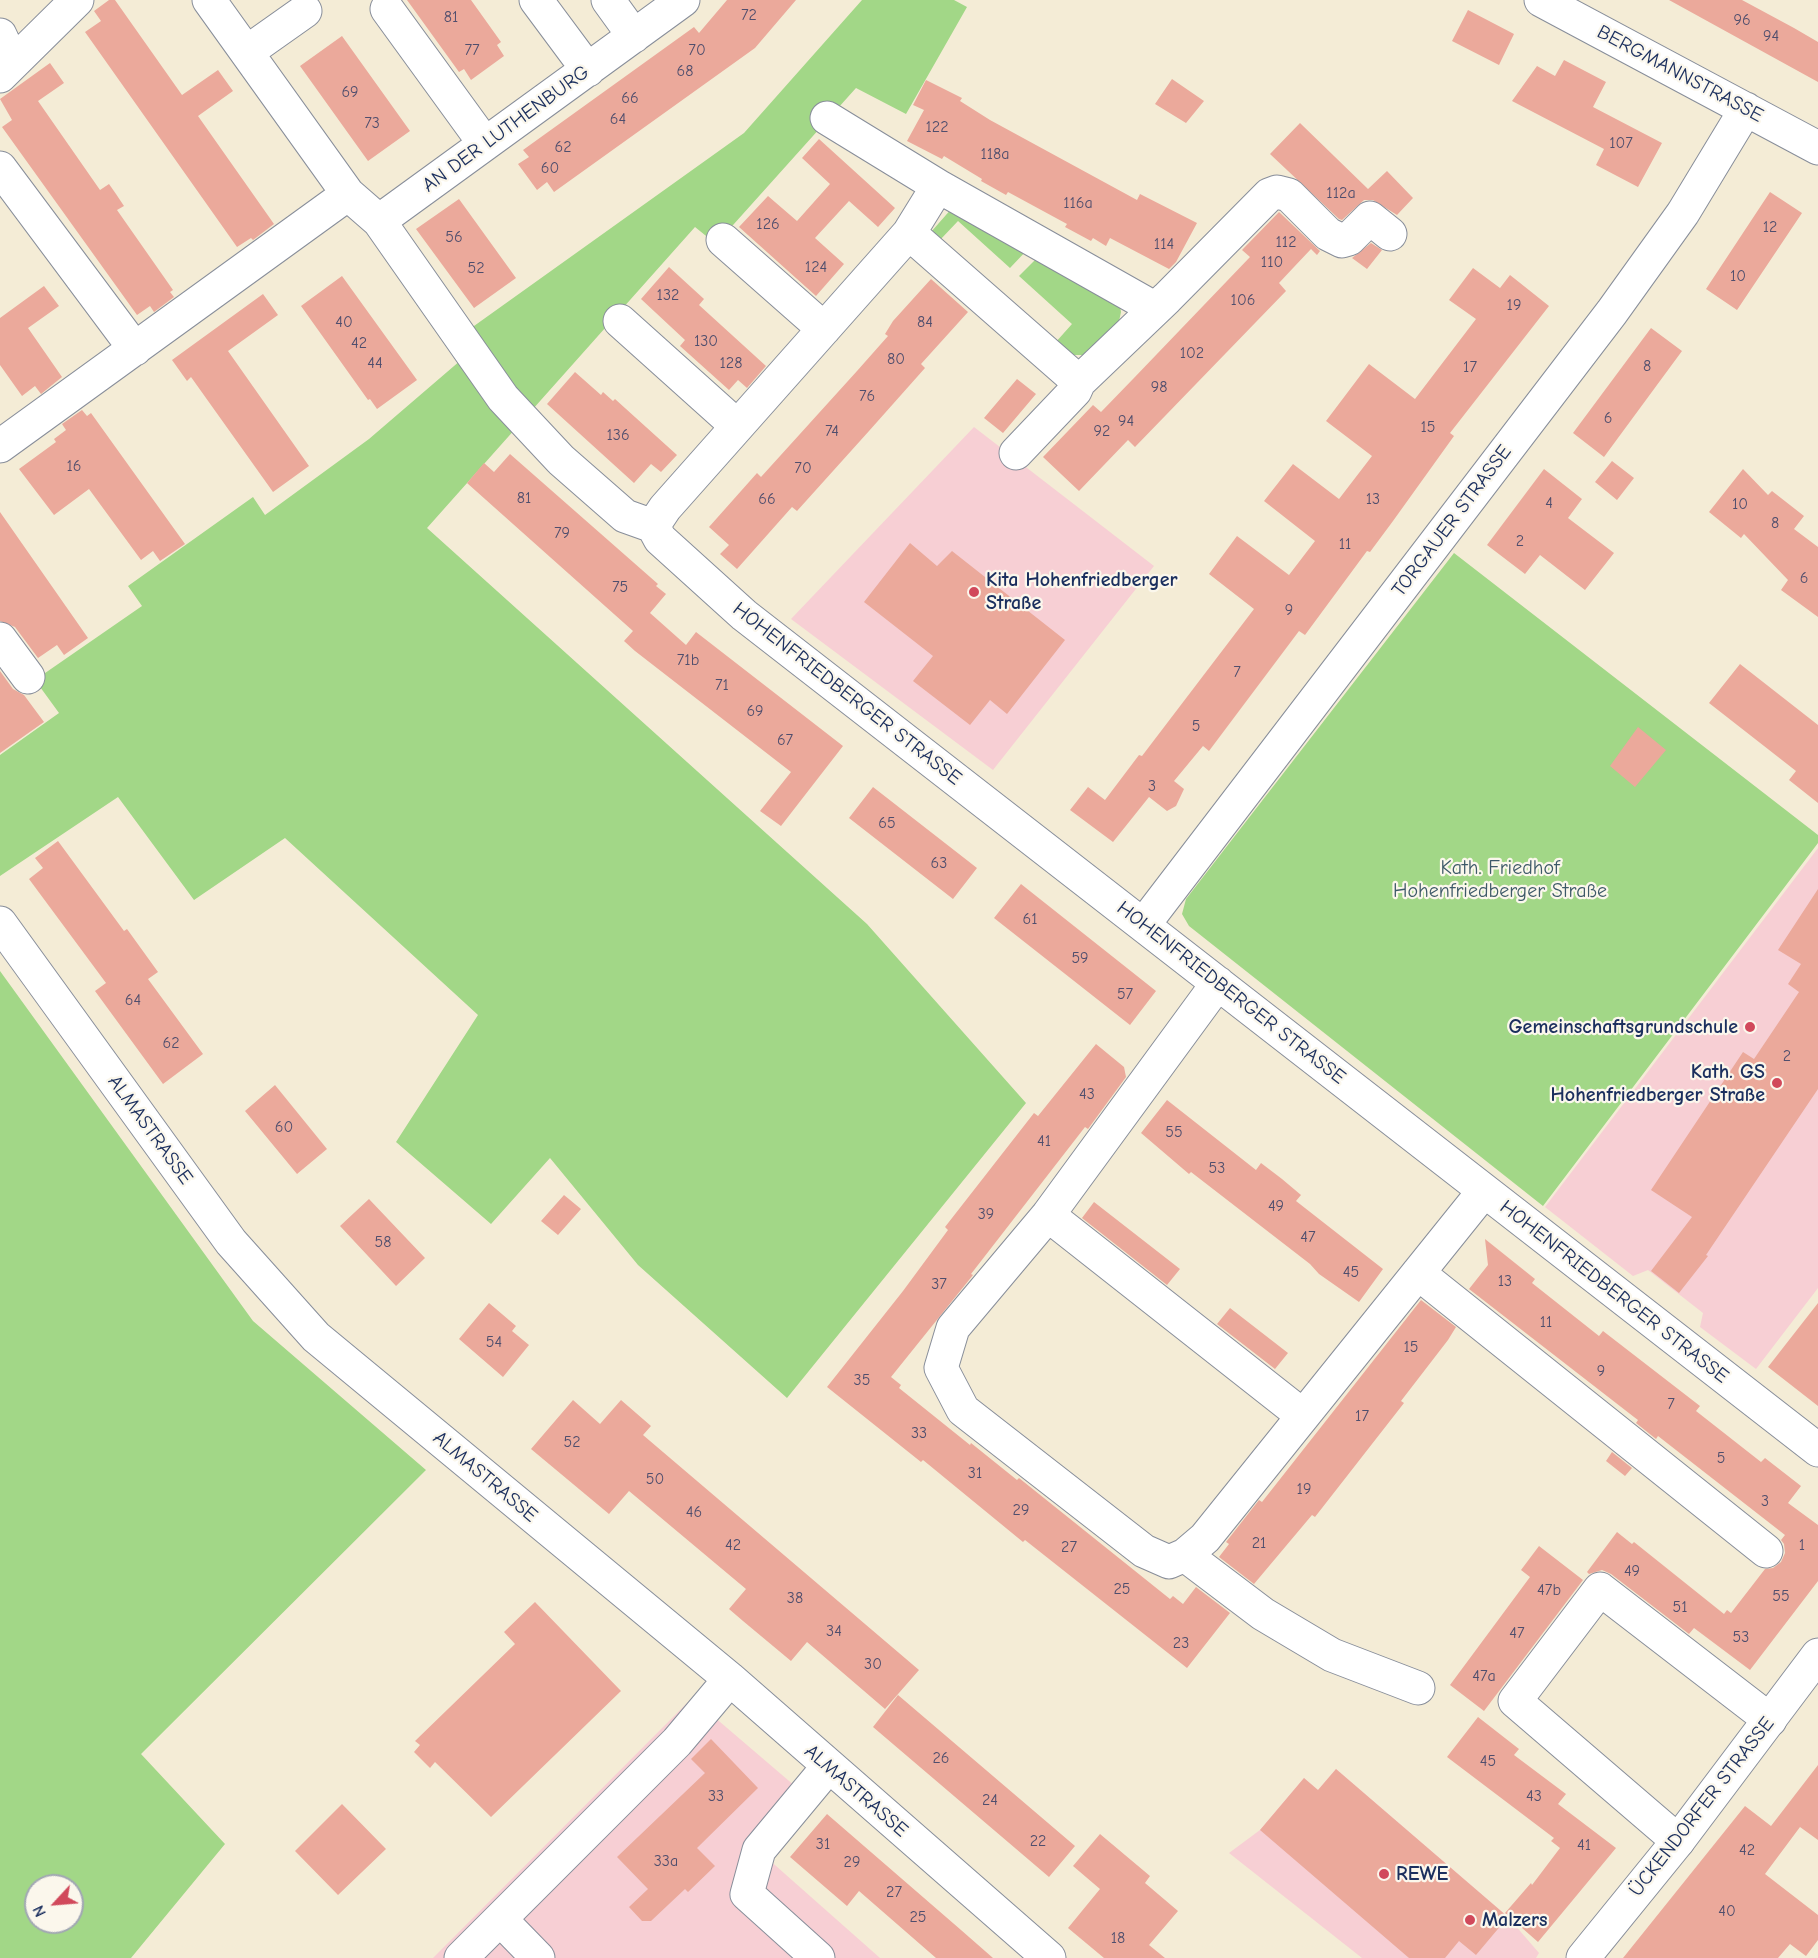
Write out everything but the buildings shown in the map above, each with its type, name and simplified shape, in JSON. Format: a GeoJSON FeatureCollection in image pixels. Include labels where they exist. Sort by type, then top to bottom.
{"type":"FeatureCollection","features":[{"type":"Feature","properties":{"kind":"street"},"geometry":{"type":"LineString","coordinates":[[4,58],[77,0]]}},
{"type":"Feature","properties":{"kind":"street"},"geometry":{"type":"LineString","coordinates":[[209,0],[348,194],[379,220],[503,398],[561,460],[625,516],[653,526],[665,508],[909,233],[938,186]]}},
{"type":"Feature","properties":{"kind":"street"},"geometry":{"type":"LineString","coordinates":[[536,0],[588,70]]}},
{"type":"Feature","properties":{"kind":"street"},"geometry":{"type":"LineString","coordinates":[[608,0],[634,36]]}},
{"type":"Feature","properties":{"kind":"street","name":"AN DER LUTHENBURG"},"geometry":{"type":"LineString","coordinates":[[379,220],[683,0]]}},
{"type":"Feature","properties":{"kind":"street","name":"BERGMANNSTRASSE"},"geometry":{"type":"LineString","coordinates":[[1541,0],[1818,148]]}},
{"type":"Feature","properties":{"kind":"street"},"geometry":{"type":"LineString","coordinates":[[387,9],[485,144]]}},
{"type":"Feature","properties":{"kind":"street"},"geometry":{"type":"LineString","coordinates":[[247,52],[305,11]]}},
{"type":"Feature","properties":{"kind":"street","name":"TORGAUER STRASSE"},"geometry":{"type":"LineString","coordinates":[[1144,924],[1612,312],[1683,213],[1746,109]]}},
{"type":"Feature","properties":{"kind":"street"},"geometry":{"type":"LineString","coordinates":[[827,118],[938,186],[1154,308]]}},
{"type":"Feature","properties":{"kind":"street"},"geometry":{"type":"LineString","coordinates":[[0,168],[135,349]]}},
{"type":"Feature","properties":{"kind":"street"},"geometry":{"type":"LineString","coordinates":[[1016,453],[1075,391],[1079,382],[1262,199],[1277,192],[1289,195],[1328,234],[1342,241],[1349,239],[1370,218],[1390,234]]}},
{"type":"Feature","properties":{"kind":"street"},"geometry":{"type":"LineString","coordinates":[[0,446],[348,194]]}},
{"type":"Feature","properties":{"kind":"street"},"geometry":{"type":"LineString","coordinates":[[909,233],[1079,382]]}},
{"type":"Feature","properties":{"kind":"street"},"geometry":{"type":"LineString","coordinates":[[723,240],[824,328]]}},
{"type":"Feature","properties":{"kind":"street"},"geometry":{"type":"LineString","coordinates":[[620,321],[738,426]]}},
{"type":"Feature","properties":{"kind":"street","name":"HOHENFRIEDBERGER STRASSE"},"geometry":{"type":"LineString","coordinates":[[653,526],[660,539],[744,615],[1818,1450]]}},
{"type":"Feature","properties":{"kind":"street"},"geometry":{"type":"LineString","coordinates":[[0,639],[28,677]]}},
{"type":"Feature","properties":{"kind":"street","name":"ALMASTRASSE"},"geometry":{"type":"LineString","coordinates":[[0,923],[231,1242],[316,1337],[730,1680],[1049,1958]]}},
{"type":"Feature","properties":{"kind":"street"},"geometry":{"type":"LineString","coordinates":[[1218,983],[1048,1215],[953,1328],[941,1368],[963,1410],[1144,1551],[1169,1562],[1185,1554],[1205,1538],[1484,1191]]}},
{"type":"Feature","properties":{"kind":"street"},"geometry":{"type":"LineString","coordinates":[[1048,1215],[1302,1415]]}},
{"type":"Feature","properties":{"kind":"street"},"geometry":{"type":"LineString","coordinates":[[1418,1273],[1766,1551]]}},
{"type":"Feature","properties":{"kind":"street"},"geometry":{"type":"LineString","coordinates":[[1185,1554],[1263,1614],[1332,1655],[1418,1688]]}},
{"type":"Feature","properties":{"kind":"street"},"geometry":{"type":"LineString","coordinates":[[1678,1842],[1515,1701],[1600,1589],[1770,1720]]}},
{"type":"Feature","properties":{"kind":"street","name":"ÜCKENDORFER STRASSE"},"geometry":{"type":"LineString","coordinates":[[1582,1958],[1678,1842],[1818,1655]]}},
{"type":"Feature","properties":{"kind":"street"},"geometry":{"type":"LineString","coordinates":[[461,1958],[677,1742],[730,1680]]}},
{"type":"Feature","properties":{"kind":"street"},"geometry":{"type":"LineString","coordinates":[[818,1958],[747,1894],[759,1850],[828,1767]]}},
{"type":"Feature","properties":{"kind":"street"},"geometry":{"type":"LineString","coordinates":[[500,1919],[538,1958]]}},
{"type":"Feature","properties":{"kind":"shaded area","name":"Kita Hohenfriedberger Straße"},"geometry":{"type":"Polygon","coordinates":[[[974,427],[1154,566],[993,770],[791,619],[974,427]]]}},
{"type":"Feature","properties":{"kind":"shaded area","name":"Gemeinschaftsgrundschule"},"geometry":{"type":"Polygon","coordinates":[[[1818,848],[1818,1288],[1756,1369],[1700,1327],[1703,1313],[1648,1270],[1633,1276],[1545,1207],[1818,848]]]}},
{"type":"Feature","properties":{"kind":"shaded area"},"geometry":{"type":"Polygon","coordinates":[[[692,1698],[816,1804],[767,1858],[880,1958],[433,1958],[692,1698]]]}},
{"type":"Feature","properties":{"kind":"shaded area","name":"REWE"},"geometry":{"type":"Polygon","coordinates":[[[1336,1769],[1508,1917],[1539,1953],[1536,1958],[1362,1958],[1229,1853],[1260,1830],[1304,1778],[1318,1790],[1336,1769]]]}},
{"type":"Feature","properties":{"kind":"green space"},"geometry":{"type":"Polygon","coordinates":[[[862,0],[954,0],[967,7],[906,114],[856,88],[716,244],[695,227],[427,528],[867,924],[1026,1103],[787,1398],[638,1265],[550,1158],[491,1224],[396,1142],[478,1015],[285,838],[194,900],[118,797],[0,876],[0,755],[59,713],[35,680],[142,606],[128,586],[253,497],[265,515],[369,439],[461,360],[467,331],[744,133],[862,0]]]}},
{"type":"Feature","properties":{"kind":"green space"},"geometry":{"type":"Polygon","coordinates":[[[953,207],[1028,249],[1010,268],[958,221],[940,240],[931,232],[953,207]]]}},
{"type":"Feature","properties":{"kind":"green space"},"geometry":{"type":"Polygon","coordinates":[[[1040,255],[1120,306],[1118,326],[1088,355],[1070,355],[1055,343],[1072,324],[1019,276],[1040,255]]]}},
{"type":"Feature","properties":{"kind":"green space","name":"Kath. Friedhof Hohenfriedberger Straße"},"geometry":{"type":"Polygon","coordinates":[[[1454,553],[1818,835],[1818,843],[1543,1206],[1189,926],[1182,914],[1186,899],[1454,553]]]}},
{"type":"Feature","properties":{"kind":"green space"},"geometry":{"type":"Polygon","coordinates":[[[0,971],[253,1321],[426,1470],[141,1754],[225,1844],[131,1958],[0,1958],[0,971]]]}},
{"type":"Feature","properties":{"kind":"place","name":"Kita Hohenfriedberger Straße"},"geometry":{"type":"Point","coordinates":[974,592]}},
{"type":"Feature","properties":{"kind":"place","name":"Gemeinschaftsgrundschule"},"geometry":{"type":"Point","coordinates":[1750,1027]}},
{"type":"Feature","properties":{"kind":"place","name":"Kath. GS Hohenfriedberger Straße"},"geometry":{"type":"Point","coordinates":[1777,1083]}},
{"type":"Feature","properties":{"kind":"place","name":"REWE"},"geometry":{"type":"Point","coordinates":[1384,1874]}},
{"type":"Feature","properties":{"kind":"place","name":"Malzers"},"geometry":{"type":"Point","coordinates":[1470,1920]}}]}
